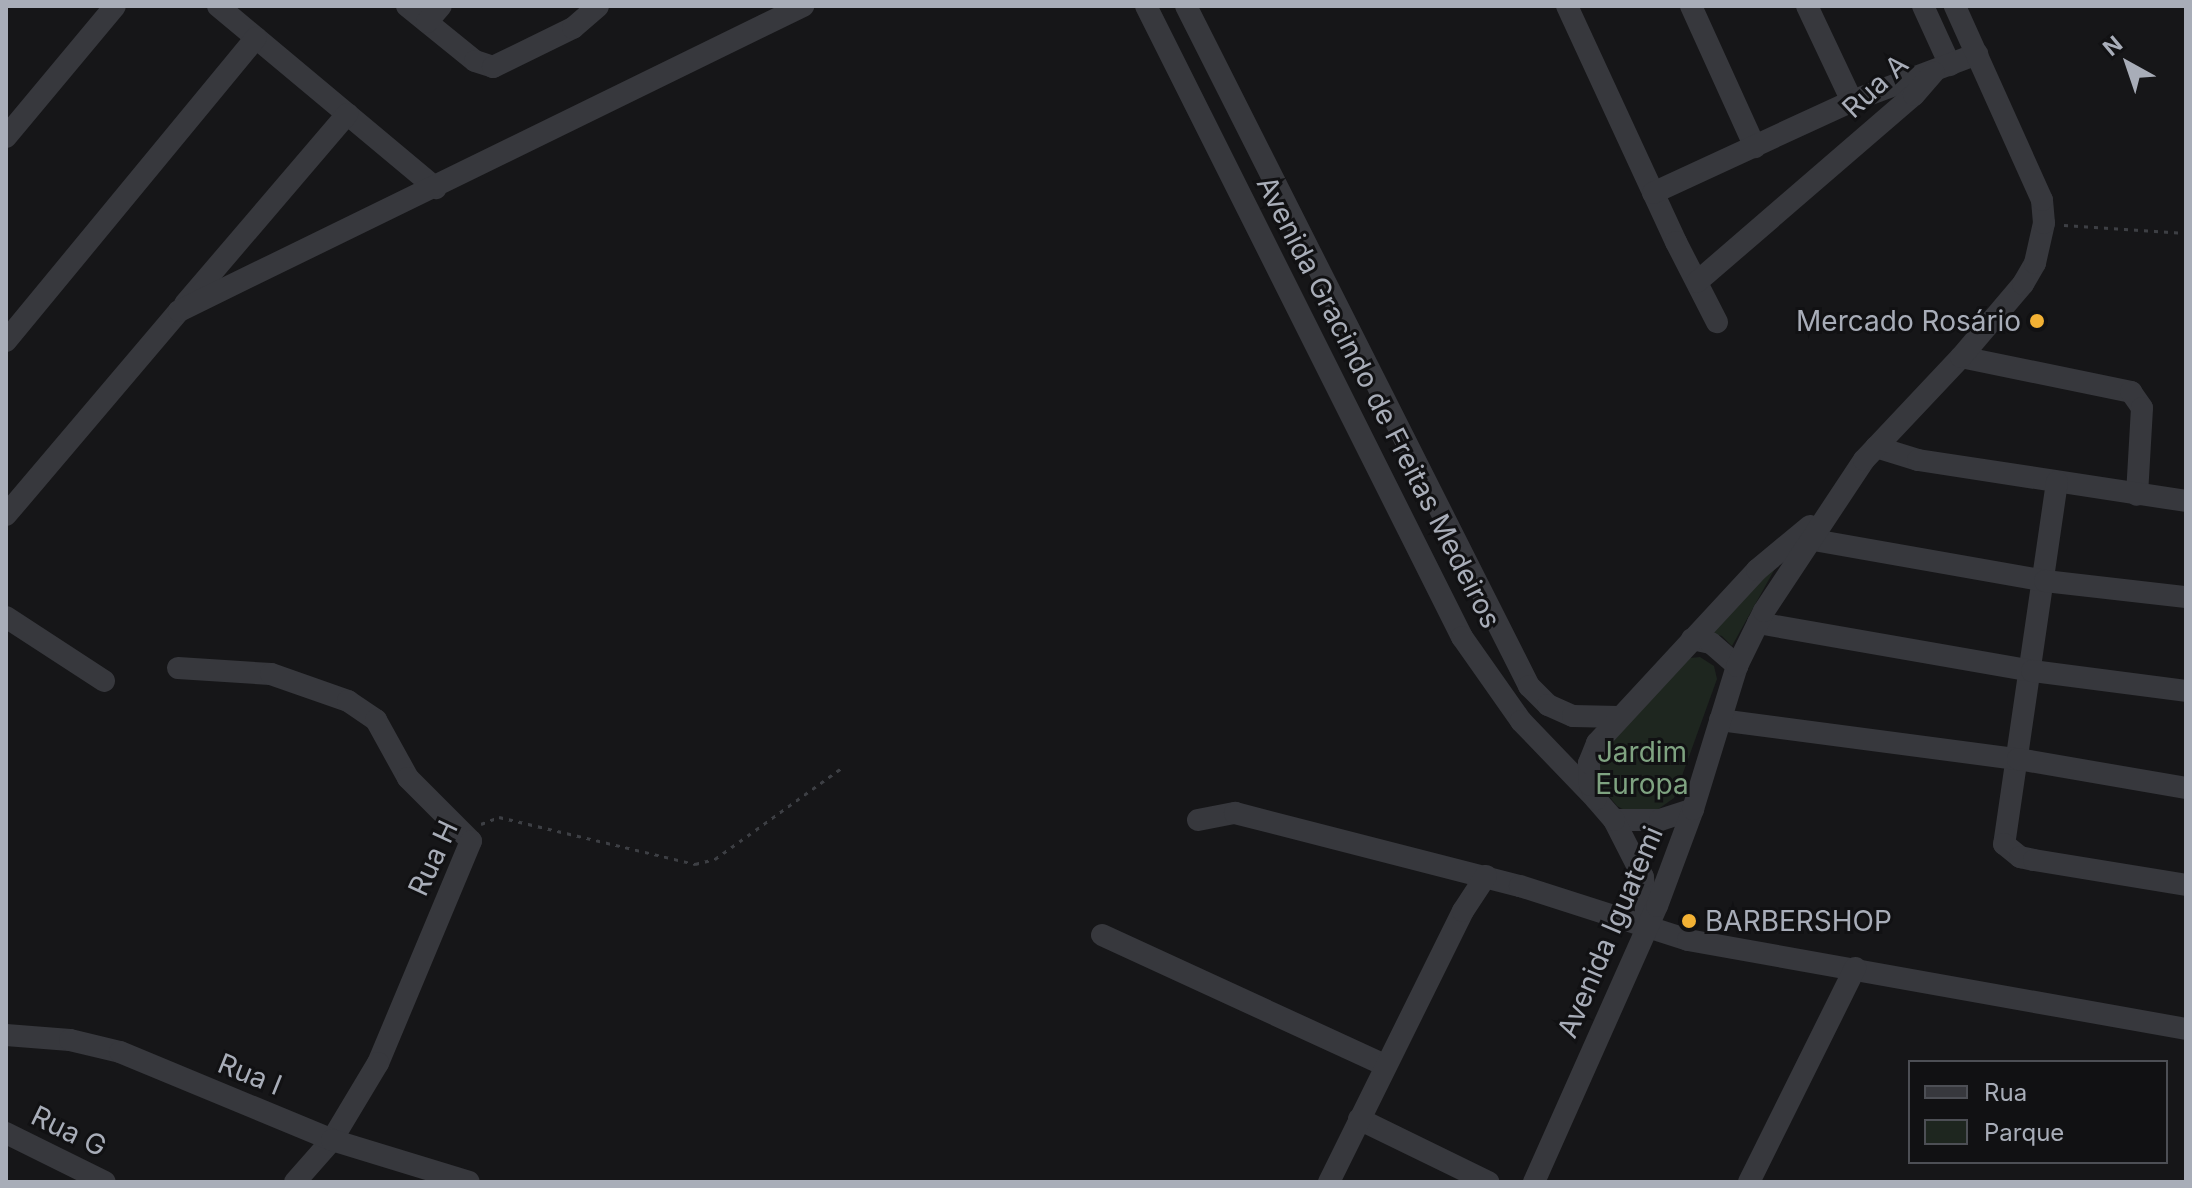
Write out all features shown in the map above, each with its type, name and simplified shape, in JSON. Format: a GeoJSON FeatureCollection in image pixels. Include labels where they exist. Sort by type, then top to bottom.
{"type":"FeatureCollection","features":[{"type":"Feature","properties":{"kind":"street"},"geometry":{"type":"LineString","coordinates":[[6,137],[115,6]]}},
{"type":"Feature","properties":{"kind":"street"},"geometry":{"type":"LineString","coordinates":[[218,6],[436,188]]}},
{"type":"Feature","properties":{"kind":"street"},"geometry":{"type":"LineString","coordinates":[[407,6],[434,14],[480,64],[493,67],[573,28],[598,6]]}},
{"type":"Feature","properties":{"kind":"street"},"geometry":{"type":"LineString","coordinates":[[179,311],[803,6]]}},
{"type":"Feature","properties":{"kind":"street","name":"Avenida Gracindo de Freitas Medeiros"},"geometry":{"type":"LineString","coordinates":[[1146,6],[1462,637],[1528,730],[1614,820],[1643,877],[1648,928]]}},
{"type":"Feature","properties":{"kind":"street","name":"Avenida Gracindo de Freitas Medeiros"},"geometry":{"type":"LineString","coordinates":[[1186,6],[1529,686],[1548,705],[1573,716],[1619,717]]}},
{"type":"Feature","properties":{"kind":"street"},"geometry":{"type":"LineString","coordinates":[[1567,6],[1653,193],[1717,322]]}},
{"type":"Feature","properties":{"kind":"street"},"geometry":{"type":"LineString","coordinates":[[1691,6],[1755,147]]}},
{"type":"Feature","properties":{"kind":"street"},"geometry":{"type":"LineString","coordinates":[[1807,6],[1852,101]]}},
{"type":"Feature","properties":{"kind":"street"},"geometry":{"type":"LineString","coordinates":[[1923,6],[1942,68],[1977,54]]}},
{"type":"Feature","properties":{"kind":"street","name":"Avenida Iguatemi"},"geometry":{"type":"LineString","coordinates":[[1534,1182],[1648,928],[1693,809],[1737,666],[1758,623],[1808,539],[1876,447],[1961,357],[2023,284],[2035,263],[2044,223],[2042,200],[1955,6]]}},
{"type":"Feature","properties":{"kind":"street"},"geometry":{"type":"LineString","coordinates":[[6,341],[256,38]]}},
{"type":"Feature","properties":{"kind":"street","name":"Rua A"},"geometry":{"type":"LineString","coordinates":[[1653,193],[1852,101],[1902,80],[1942,68]]}},
{"type":"Feature","properties":{"kind":"street","name":"Rua A"},"geometry":{"type":"LineString","coordinates":[[1697,282],[1942,68]]}},
{"type":"Feature","properties":{"kind":"street"},"geometry":{"type":"LineString","coordinates":[[6,515],[347,114]]}},
{"type":"Feature","properties":{"kind":"street"},"geometry":{"type":"LineString","coordinates":[[1961,357],[2131,392],[2142,408],[2137,495]]}},
{"type":"Feature","properties":{"kind":"street"},"geometry":{"type":"LineString","coordinates":[[1876,447],[1918,460],[2040,475],[2057,482],[2186,501]]}},
{"type":"Feature","properties":{"kind":"street"},"geometry":{"type":"LineString","coordinates":[[2057,482],[2032,671],[2004,844],[2011,851],[2034,860],[2186,885]]}},
{"type":"Feature","properties":{"kind":"street"},"geometry":{"type":"LineString","coordinates":[[6,495],[32,485]]}},
{"type":"Feature","properties":{"kind":"street"},"geometry":{"type":"LineString","coordinates":[[1596,799],[1590,785],[1589,763],[1597,743],[1757,570],[1826,514]]}},
{"type":"Feature","properties":{"kind":"street"},"geometry":{"type":"LineString","coordinates":[[1808,539],[2045,581],[2186,597]]}},
{"type":"Feature","properties":{"kind":"street"},"geometry":{"type":"LineString","coordinates":[[6,617],[104,681]]}},
{"type":"Feature","properties":{"kind":"street"},"geometry":{"type":"LineString","coordinates":[[1758,623],[2032,671],[2186,691]]}},
{"type":"Feature","properties":{"kind":"street"},"geometry":{"type":"LineString","coordinates":[[1692,639],[1711,643],[1737,666]]}},
{"type":"Feature","properties":{"kind":"street"},"geometry":{"type":"LineString","coordinates":[[178,668],[271,674],[348,701],[376,720],[408,778],[471,841]]}},
{"type":"Feature","properties":{"kind":"street"},"geometry":{"type":"LineString","coordinates":[[1720,720],[2018,759],[2186,788]]}},
{"type":"Feature","properties":{"kind":"street"},"geometry":{"type":"LineString","coordinates":[[1614,820],[1675,818],[1693,809]]}},
{"type":"Feature","properties":{"kind":"street"},"geometry":{"type":"LineString","coordinates":[[1198,820],[1235,813],[1486,876],[1688,940],[2186,1029]]}},
{"type":"Feature","properties":{"kind":"street","name":"Rua H"},"geometry":{"type":"LineString","coordinates":[[299,1181],[332,1140],[378,1063],[471,841]]}},
{"type":"Feature","properties":{"kind":"street"},"geometry":{"type":"LineString","coordinates":[[1329,1182],[1463,911],[1486,876]]}},
{"type":"Feature","properties":{"kind":"street"},"geometry":{"type":"LineString","coordinates":[[1102,935],[1385,1065]]}},
{"type":"Feature","properties":{"kind":"street"},"geometry":{"type":"LineString","coordinates":[[1749,1182],[1855,968]]}},
{"type":"Feature","properties":{"kind":"street","name":"Rua I"},"geometry":{"type":"LineString","coordinates":[[6,1035],[70,1040],[120,1052],[332,1140],[469,1182]]}},
{"type":"Feature","properties":{"kind":"street"},"geometry":{"type":"LineString","coordinates":[[1359,1119],[1488,1182]]}},
{"type":"Feature","properties":{"kind":"street","name":"Rua G"},"geometry":{"type":"LineString","coordinates":[[6,1133],[105,1182]]}},
{"type":"Feature","properties":{"kind":"path"},"geometry":{"type":"LineString","coordinates":[[2044,223],[2186,233]]}},
{"type":"Feature","properties":{"kind":"path","name":"Rua H"},"geometry":{"type":"LineString","coordinates":[[471,841],[485,820],[499,817],[695,864],[715,859],[843,767]]}},
{"type":"Feature","properties":{"kind":"green space"},"geometry":{"type":"Polygon","coordinates":[[[1783,554],[1732,646],[1722,636],[1709,633],[1783,554]]]}},
{"type":"Feature","properties":{"kind":"green space","name":"Jardim Europa"},"geometry":{"type":"Polygon","coordinates":[[[1700,657],[1714,666],[1717,679],[1674,798],[1657,810],[1626,811],[1617,806],[1599,784],[1597,767],[1602,749],[1690,658],[1700,657]]]}},
{"type":"Feature","properties":{"kind":"place","name":"Mercado Rosário"},"geometry":{"type":"Point","coordinates":[2037,321]}},
{"type":"Feature","properties":{"kind":"place","name":"BARBERSHOP"},"geometry":{"type":"Point","coordinates":[1689,921]}}]}
